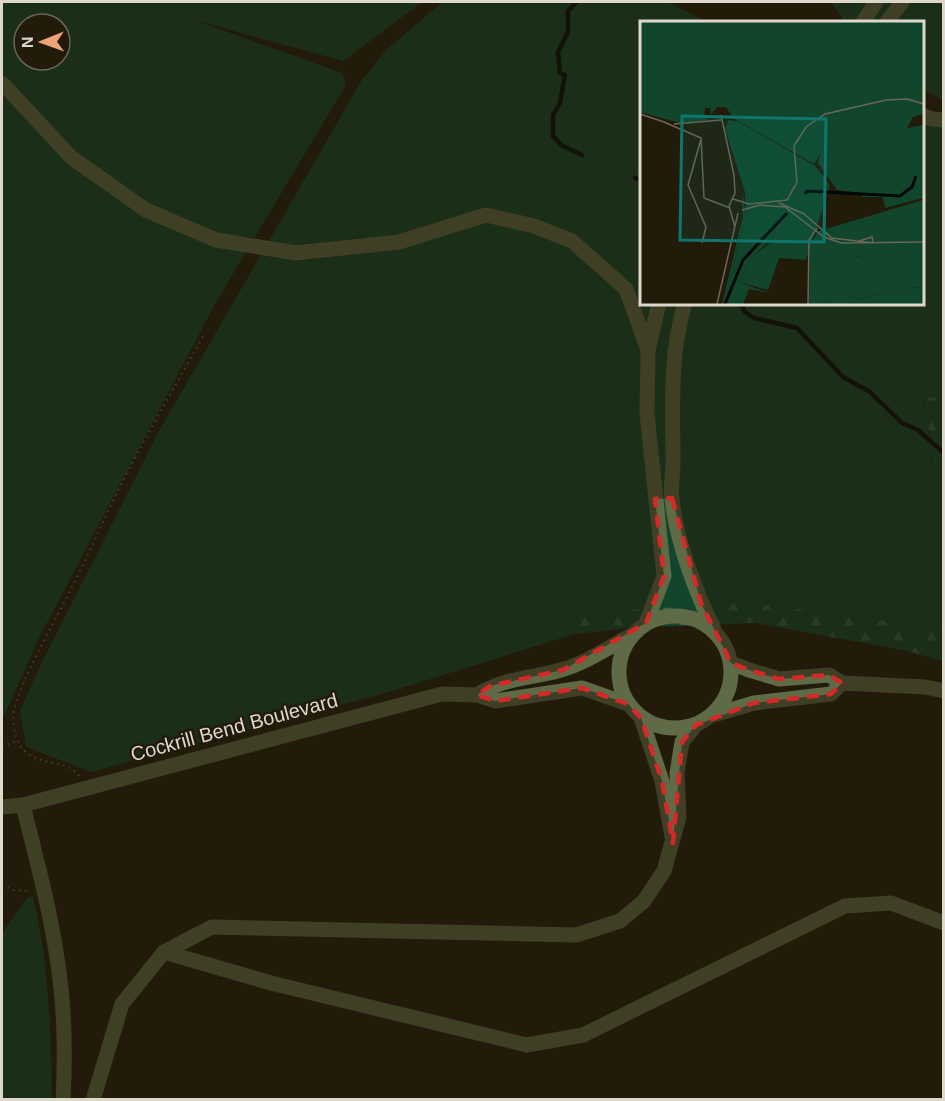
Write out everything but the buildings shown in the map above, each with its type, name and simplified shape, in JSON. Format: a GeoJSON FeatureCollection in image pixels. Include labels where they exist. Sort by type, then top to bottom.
{"type":"FeatureCollection","features":[{"type":"Feature","properties":{"kind":"street"},"geometry":{"type":"LineString","coordinates":[[864,21],[876,2]]}},
{"type":"Feature","properties":{"kind":"street"},"geometry":{"type":"LineString","coordinates":[[888,21],[902,2]]}},
{"type":"Feature","properties":{"kind":"street"},"geometry":{"type":"LineString","coordinates":[[2,83],[70,157],[147,210],[216,240],[296,253],[399,242],[486,215],[534,226],[572,241],[626,289],[648,350]]}},
{"type":"Feature","properties":{"kind":"street"},"geometry":{"type":"LineString","coordinates":[[924,116],[944,120]]}},
{"type":"Feature","properties":{"kind":"street"},"geometry":{"type":"LineString","coordinates":[[626,289],[640,292]]}},
{"type":"Feature","properties":{"kind":"street"},"geometry":{"type":"LineString","coordinates":[[646,623],[664,576],[647,414],[648,350],[659,304]]}},
{"type":"Feature","properties":{"kind":"street"},"geometry":{"type":"LineString","coordinates":[[683,304],[675,349],[671,404],[672,498],[690,572],[714,630],[725,644],[731,663],[731,682],[725,700],[713,715]]}},
{"type":"Feature","properties":{"kind":"street"},"geometry":{"type":"LineString","coordinates":[[656,498],[672,498]]}},
{"type":"Feature","properties":{"kind":"street"},"geometry":{"type":"LineString","coordinates":[[714,630],[698,620],[681,615],[663,616],[646,623],[632,634],[623,650],[618,668],[620,687],[628,704],[642,718],[659,727],[678,729],[696,725],[713,715],[754,703],[831,694],[842,683]]}},
{"type":"Feature","properties":{"kind":"street","name":"Cockrill Bend Boulevard"},"geometry":{"type":"LineString","coordinates":[[477,695],[490,686],[563,670],[590,658],[632,634]]}},
{"type":"Feature","properties":{"kind":"street"},"geometry":{"type":"LineString","coordinates":[[731,663],[779,679],[829,675],[842,683],[925,687],[944,691]]}},
{"type":"Feature","properties":{"kind":"street","name":"Cockrill Bend Boulevard"},"geometry":{"type":"LineString","coordinates":[[2,807],[23,805],[442,694],[477,695],[495,702],[582,688],[628,704]]}},
{"type":"Feature","properties":{"kind":"street"},"geometry":{"type":"LineString","coordinates":[[642,718],[662,781],[673,843]]}},
{"type":"Feature","properties":{"kind":"street"},"geometry":{"type":"LineString","coordinates":[[93,1100],[122,1004],[164,952],[212,927],[576,935],[620,921],[644,901],[664,871],[679,817],[676,772],[682,742],[696,725]]}},
{"type":"Feature","properties":{"kind":"street"},"geometry":{"type":"LineString","coordinates":[[23,805],[51,924],[61,990],[64,1048],[63,1100]]}},
{"type":"Feature","properties":{"kind":"street"},"geometry":{"type":"LineString","coordinates":[[164,952],[271,983],[527,1045],[583,1035],[844,906],[891,903],[944,923]]}},
{"type":"Feature","properties":{"kind":"path"},"geometry":{"type":"LineString","coordinates":[[83,789],[76,772],[68,767],[33,757],[18,741],[14,710],[23,685],[112,503],[203,336]]}},
{"type":"Feature","properties":{"kind":"path"},"geometry":{"type":"LineString","coordinates":[[2,746],[18,741]]}},
{"type":"Feature","properties":{"kind":"path"},"geometry":{"type":"LineString","coordinates":[[2,885],[22,891],[43,888]]}},
{"type":"Feature","properties":{"kind":"highlighted area"},"geometry":{"type":"Polygon","coordinates":[[[672,498],[701,603],[731,663],[779,679],[829,675],[842,683],[831,694],[754,703],[696,725],[682,742],[673,843],[662,781],[641,718],[628,704],[582,688],[495,701],[477,695],[490,686],[563,670],[646,623],[664,576],[655,499],[672,498]]]}},
{"type":"Feature","properties":{"kind":"green space"},"geometry":{"type":"Polygon","coordinates":[[[2,2],[422,2],[343,61],[194,20],[342,73],[346,85],[216,302],[39,638],[2,717],[2,2]]]}},
{"type":"Feature","properties":{"kind":"green space"},"geometry":{"type":"Polygon","coordinates":[[[443,2],[668,2],[704,21],[640,21],[640,304],[924,304],[924,108],[943,117],[943,397],[923,399],[935,461],[943,464],[943,633],[877,619],[572,614],[575,634],[392,691],[91,772],[26,747],[20,711],[40,666],[159,431],[362,80],[387,49],[443,2]]]}},
{"type":"Feature","properties":{"kind":"green space"},"geometry":{"type":"Polygon","coordinates":[[[831,2],[943,2],[943,100],[924,90],[924,21],[844,21],[831,2]]]}},
{"type":"Feature","properties":{"kind":"green space"},"geometry":{"type":"Polygon","coordinates":[[[944,397],[943,464],[935,462],[923,398],[944,397]]]}},
{"type":"Feature","properties":{"kind":"green space"},"geometry":{"type":"Polygon","coordinates":[[[751,603],[877,619],[943,633],[943,661],[907,651],[755,623],[645,627],[575,634],[572,613],[751,603]]]}},
{"type":"Feature","properties":{"kind":"green space"},"geometry":{"type":"Polygon","coordinates":[[[33,896],[46,972],[52,1099],[2,1099],[2,933],[27,898],[33,896]]]}},
{"type":"Feature","properties":{"kind":"waterway"},"geometry":{"type":"LineString","coordinates":[[577,2],[568,11],[568,32],[558,52],[560,73],[565,75],[560,103],[553,115],[553,136],[561,145],[582,155]]}},
{"type":"Feature","properties":{"kind":"waterway"},"geometry":{"type":"LineString","coordinates":[[635,178],[640,180]]}},
{"type":"Feature","properties":{"kind":"waterway"},"geometry":{"type":"LineString","coordinates":[[741,304],[745,312],[754,318],[797,328],[843,377],[870,392],[902,423],[918,430],[944,453]]}}]}
